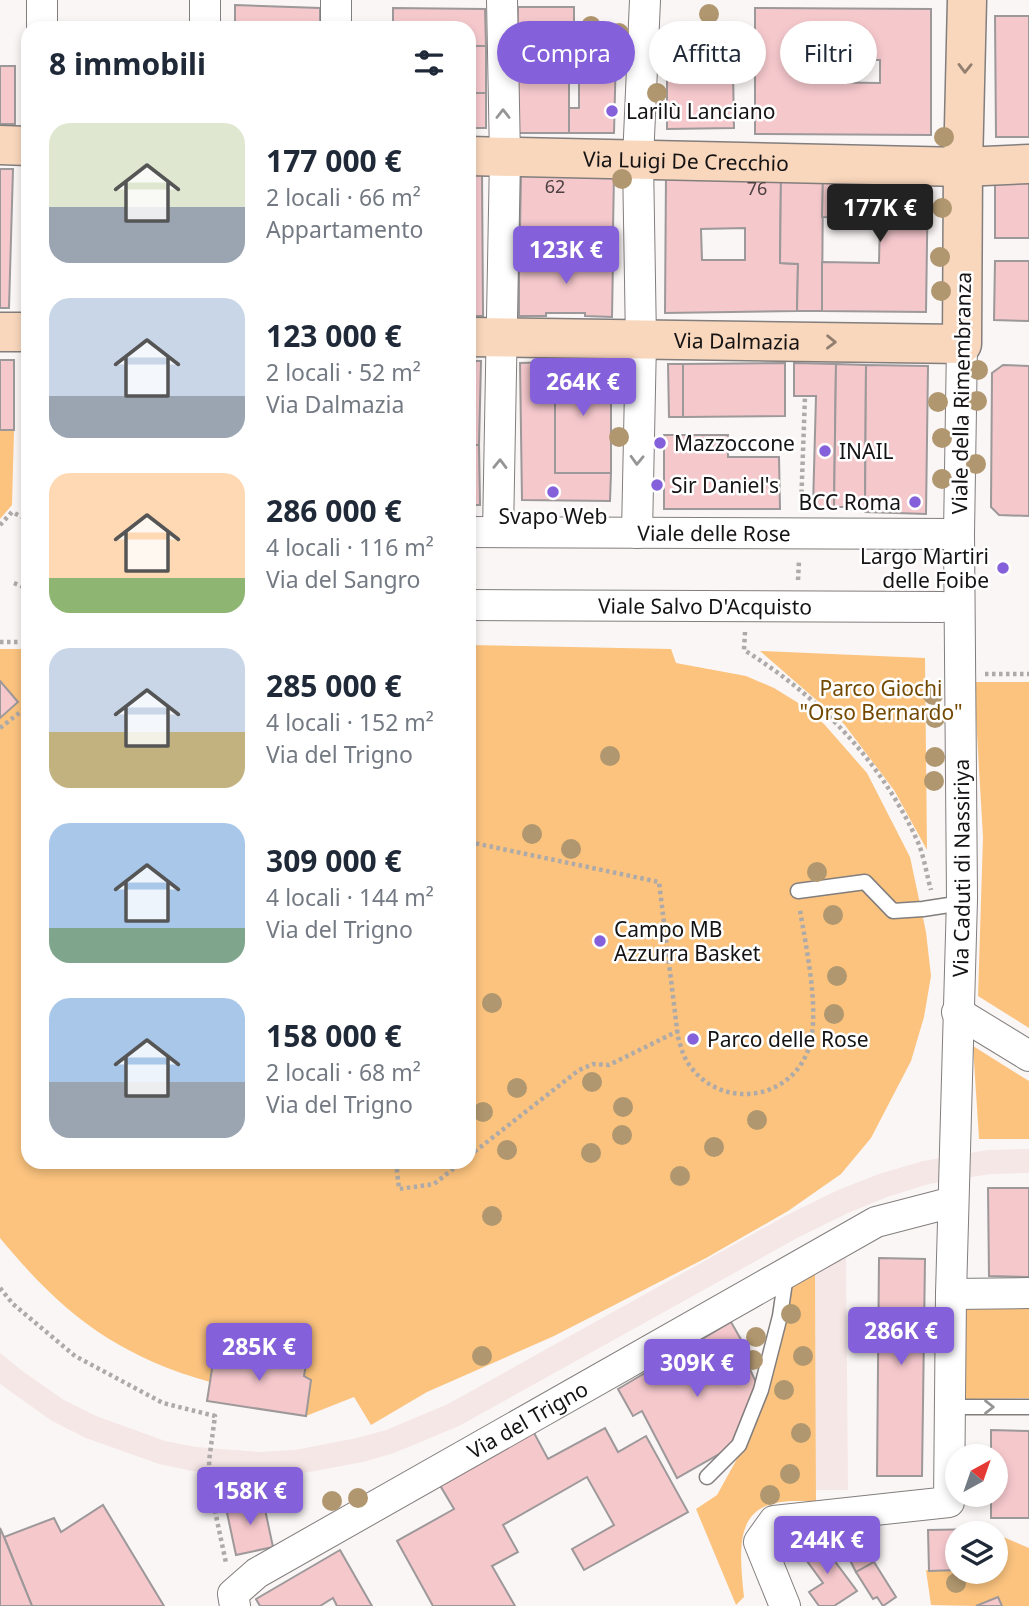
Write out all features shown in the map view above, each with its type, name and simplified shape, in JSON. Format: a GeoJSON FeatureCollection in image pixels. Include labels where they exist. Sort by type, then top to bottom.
{"type":"FeatureCollection","features":[{"type":"Feature","properties":{"kind":"street"},"geometry":{"type":"LineString","coordinates":[[42,0],[42,21]]}},
{"type":"Feature","properties":{"kind":"street"},"geometry":{"type":"LineString","coordinates":[[205,0],[205,21]]}},
{"type":"Feature","properties":{"kind":"street"},"geometry":{"type":"LineString","coordinates":[[336,0],[336,21]]}},
{"type":"Feature","properties":{"kind":"street"},"geometry":{"type":"LineString","coordinates":[[483,532],[487,156],[502,0]]}},
{"type":"Feature","properties":{"kind":"street"},"geometry":{"type":"LineString","coordinates":[[637,533],[640,341],[638,160],[645,0]]}},
{"type":"Feature","properties":{"kind":"street","name":"Viale della Rimembranza"},"geometry":{"type":"LineString","coordinates":[[959,534],[967,0]]}},
{"type":"Feature","properties":{"kind":"street"},"geometry":{"type":"LineString","coordinates":[[0,145],[21,146]]}},
{"type":"Feature","properties":{"kind":"street","name":"Via Luigi De Crecchio"},"geometry":{"type":"LineString","coordinates":[[487,156],[963,167],[1029,164]]}},
{"type":"Feature","properties":{"kind":"street"},"geometry":{"type":"LineString","coordinates":[[0,332],[21,332]]}},
{"type":"Feature","properties":{"kind":"street","name":"Via Dalmazia"},"geometry":{"type":"LineString","coordinates":[[486,338],[962,344]]}},
{"type":"Feature","properties":{"kind":"street","name":"Viale delle Rose"},"geometry":{"type":"LineString","coordinates":[[483,532],[959,534]]}},
{"type":"Feature","properties":{"kind":"street","name":"Via Caduti di Nassiriya"},"geometry":{"type":"LineString","coordinates":[[785,1606],[759,1542],[774,1521],[949,1502],[948,1408],[962,902],[959,534]]}},
{"type":"Feature","properties":{"kind":"street","name":"Viale Salvo D'Acquisto"},"geometry":{"type":"LineString","coordinates":[[476,605],[942,607]]}},
{"type":"Feature","properties":{"kind":"street"},"geometry":{"type":"LineString","coordinates":[[957,1012],[1029,1056]]}},
{"type":"Feature","properties":{"kind":"street","name":"Via del Trigno"},"geometry":{"type":"LineString","coordinates":[[234,1600],[257,1573],[876,1222],[953,1202]]}},
{"type":"Feature","properties":{"kind":"street"},"geometry":{"type":"LineString","coordinates":[[951,1294],[1029,1293]]}},
{"type":"Feature","properties":{"kind":"lane"},"geometry":{"type":"LineString","coordinates":[[797,891],[865,882],[893,911],[962,902]]}},
{"type":"Feature","properties":{"kind":"lane"},"geometry":{"type":"LineString","coordinates":[[706,1477],[739,1445],[761,1390],[780,1317],[786,1273]]}},
{"type":"Feature","properties":{"kind":"lane"},"geometry":{"type":"LineString","coordinates":[[948,1408],[1029,1407]]}},
{"type":"Feature","properties":{"kind":"path"},"geometry":{"type":"LineString","coordinates":[[800,514],[805,396]]}},
{"type":"Feature","properties":{"kind":"path"},"geometry":{"type":"LineString","coordinates":[[0,524],[12,512],[21,516]]}},
{"type":"Feature","properties":{"kind":"path"},"geometry":{"type":"LineString","coordinates":[[14,583],[21,586]]}},
{"type":"Feature","properties":{"kind":"path"},"geometry":{"type":"LineString","coordinates":[[747,606],[744,650],[801,690],[838,725],[879,774],[917,839],[931,891]]}},
{"type":"Feature","properties":{"kind":"path"},"geometry":{"type":"LineString","coordinates":[[0,642],[21,642]]}},
{"type":"Feature","properties":{"kind":"path"},"geometry":{"type":"LineString","coordinates":[[960,674],[1029,674]]}},
{"type":"Feature","properties":{"kind":"path"},"geometry":{"type":"LineString","coordinates":[[0,728],[21,712]]}},
{"type":"Feature","properties":{"kind":"path"},"geometry":{"type":"LineString","coordinates":[[476,843],[659,882],[682,1052],[690,1066],[711,1086],[728,1093],[760,1094],[774,1089],[795,1073],[807,1054],[812,1030],[812,989],[797,891]]}},
{"type":"Feature","properties":{"kind":"path"},"geometry":{"type":"LineString","coordinates":[[476,1151],[579,1070],[593,1064],[608,1065],[678,1031]]}},
{"type":"Feature","properties":{"kind":"path"},"geometry":{"type":"LineString","coordinates":[[397,1169],[399,1189],[434,1184],[453,1169]]}},
{"type":"Feature","properties":{"kind":"path"},"geometry":{"type":"LineString","coordinates":[[0,1288],[13,1304],[75,1356],[163,1402],[215,1416],[209,1461],[211,1493],[234,1600]]}},
{"type":"Feature","properties":{"kind":"shaded area"},"geometry":{"type":"Polygon","coordinates":[[[1029,1149],[1029,1173],[990,1174],[929,1184],[848,1213],[799,1237],[459,1426],[394,1453],[363,1462],[298,1474],[260,1476],[192,1471],[159,1464],[86,1438],[52,1421],[0,1384],[0,1353],[64,1400],[96,1416],[165,1441],[196,1447],[259,1452],[295,1450],[357,1438],[386,1430],[448,1404],[787,1215],[838,1190],[923,1161],[988,1150],[1029,1149]]]}},
{"type":"Feature","properties":{"kind":"shaded area"},"geometry":{"type":"Polygon","coordinates":[[[846,1252],[848,1490],[816,1490],[815,1269],[846,1252]]]}},
{"type":"Feature","properties":{"kind":"green space"},"geometry":{"type":"Polygon","coordinates":[[[0,430],[14,430],[12,505],[0,519],[0,430]]]}},
{"type":"Feature","properties":{"kind":"green space","name":"Parco delle Rose"},"geometry":{"type":"Polygon","coordinates":[[[476,645],[671,649],[676,663],[746,676],[774,688],[800,704],[824,724],[867,773],[910,857],[926,932],[931,976],[924,1017],[911,1061],[871,1138],[841,1174],[788,1211],[706,1258],[554,1336],[427,1392],[371,1425],[354,1397],[306,1416],[207,1401],[210,1382],[146,1359],[93,1328],[46,1288],[0,1238],[0,649],[21,649],[21,1169],[476,1169],[476,645]]]}},
{"type":"Feature","properties":{"kind":"green space","name":"Parco Giochi \"Orso Bernardo\""},"geometry":{"type":"Polygon","coordinates":[[[760,651],[925,658],[927,850],[894,790],[844,724],[760,651]]]}},
{"type":"Feature","properties":{"kind":"green space"},"geometry":{"type":"Polygon","coordinates":[[[974,682],[1029,682],[1029,1028],[978,996],[983,837],[974,682]]]}},
{"type":"Feature","properties":{"kind":"green space"},"geometry":{"type":"Polygon","coordinates":[[[973,1046],[1029,1081],[1029,1139],[979,1139],[973,1046]]]}},
{"type":"Feature","properties":{"kind":"green space"},"geometry":{"type":"Polygon","coordinates":[[[815,1269],[816,1502],[790,1501],[770,1504],[757,1511],[748,1522],[741,1554],[744,1597],[736,1605],[696,1509],[717,1495],[748,1439],[774,1366],[792,1287],[815,1269]]]}},
{"type":"Feature","properties":{"kind":"green space"},"geometry":{"type":"Polygon","coordinates":[[[957,1304],[1029,1305],[1029,1398],[958,1399],[957,1304]]]}},
{"type":"Feature","properties":{"kind":"green space"},"geometry":{"type":"Polygon","coordinates":[[[1008,1539],[1029,1548],[1029,1606],[1002,1606],[998,1597],[976,1606],[931,1605],[926,1570],[945,1571],[945,1584],[1008,1584],[1008,1539]]]}},
{"type":"Feature","properties":{"kind":"building"},"geometry":{"type":"Polygon","coordinates":[[[235,5],[320,8],[320,21],[235,21],[235,5]]]}},
{"type":"Feature","properties":{"kind":"building"},"geometry":{"type":"Polygon","coordinates":[[[518,7],[574,7],[574,21],[518,21],[518,7]]]}},
{"type":"Feature","properties":{"kind":"building"},"geometry":{"type":"Polygon","coordinates":[[[393,8],[485,9],[486,46],[476,46],[476,21],[393,21],[393,8]]]}},
{"type":"Feature","properties":{"kind":"building"},"geometry":{"type":"Polygon","coordinates":[[[755,8],[931,9],[931,135],[755,134],[755,84],[766,84],[766,21],[755,21],[755,8]]]}},
{"type":"Feature","properties":{"kind":"building"},"geometry":{"type":"Polygon","coordinates":[[[995,16],[1029,16],[1029,137],[996,137],[995,16]]]}},
{"type":"Feature","properties":{"kind":"building"},"geometry":{"type":"Polygon","coordinates":[[[476,46],[486,46],[486,93],[476,93],[476,46]]]}},
{"type":"Feature","properties":{"kind":"building"},"geometry":{"type":"Polygon","coordinates":[[[0,66],[15,66],[15,124],[0,124],[0,66]]]}},
{"type":"Feature","properties":{"kind":"building"},"geometry":{"type":"Polygon","coordinates":[[[517,84],[569,84],[569,133],[516,133],[517,84]]]}},
{"type":"Feature","properties":{"kind":"building"},"geometry":{"type":"Polygon","coordinates":[[[579,84],[615,84],[614,133],[569,133],[569,108],[579,108],[579,84]]]}},
{"type":"Feature","properties":{"kind":"building"},"geometry":{"type":"Polygon","coordinates":[[[667,84],[733,84],[734,128],[667,129],[667,84]]]}},
{"type":"Feature","properties":{"kind":"building"},"geometry":{"type":"Polygon","coordinates":[[[476,93],[486,93],[486,128],[476,128],[476,93]]]}},
{"type":"Feature","properties":{"kind":"building"},"geometry":{"type":"Polygon","coordinates":[[[0,169],[13,169],[9,308],[0,308],[0,169]]]}},
{"type":"Feature","properties":{"kind":"building"},"geometry":{"type":"Polygon","coordinates":[[[476,173],[482,173],[483,316],[476,316],[476,173]]]}},
{"type":"Feature","properties":{"kind":"building"},"geometry":{"type":"Polygon","coordinates":[[[521,173],[614,174],[613,230],[520,229],[521,173]]]}},
{"type":"Feature","properties":{"kind":"building"},"geometry":{"type":"Polygon","coordinates":[[[666,173],[781,174],[780,263],[798,264],[797,311],[665,313],[666,173]],[[745,228],[701,229],[702,260],[745,260],[745,228]]]}},
{"type":"Feature","properties":{"kind":"building"},"geometry":{"type":"Polygon","coordinates":[[[781,174],[823,174],[822,311],[797,311],[798,264],[780,263],[781,174]]]}},
{"type":"Feature","properties":{"kind":"building"},"geometry":{"type":"Polygon","coordinates":[[[823,174],[928,175],[926,312],[822,311],[822,262],[879,263],[880,218],[822,217],[823,174]]]}},
{"type":"Feature","properties":{"kind":"building"},"geometry":{"type":"Polygon","coordinates":[[[995,178],[1029,178],[1029,238],[995,238],[995,178]]]}},
{"type":"Feature","properties":{"kind":"building"},"geometry":{"type":"Polygon","coordinates":[[[553,255],[578,255],[578,259],[613,259],[612,317],[585,316],[585,313],[519,316],[519,258],[553,258],[553,255]]]}},
{"type":"Feature","properties":{"kind":"building"},"geometry":{"type":"Polygon","coordinates":[[[995,261],[1029,261],[1029,321],[994,320],[995,261]]]}},
{"type":"Feature","properties":{"kind":"building"},"geometry":{"type":"Polygon","coordinates":[[[0,360],[14,360],[14,430],[0,430],[0,360]]]}},
{"type":"Feature","properties":{"kind":"building"},"geometry":{"type":"Polygon","coordinates":[[[476,361],[481,361],[479,445],[476,445],[476,361]]]}},
{"type":"Feature","properties":{"kind":"building"},"geometry":{"type":"Polygon","coordinates":[[[555,362],[555,473],[611,473],[610,501],[522,500],[520,363],[555,362]]]}},
{"type":"Feature","properties":{"kind":"building"},"geometry":{"type":"Polygon","coordinates":[[[555,362],[611,363],[611,473],[555,473],[555,362]]]}},
{"type":"Feature","properties":{"kind":"building"},"geometry":{"type":"Polygon","coordinates":[[[785,363],[785,416],[683,417],[683,364],[785,363]]]}},
{"type":"Feature","properties":{"kind":"building","name":"INAIL"},"geometry":{"type":"Polygon","coordinates":[[[794,363],[836,364],[834,507],[813,507],[816,396],[794,396],[794,363]]]}},
{"type":"Feature","properties":{"kind":"building"},"geometry":{"type":"Polygon","coordinates":[[[668,364],[683,364],[683,417],[669,417],[668,364]]]}},
{"type":"Feature","properties":{"kind":"building"},"geometry":{"type":"Polygon","coordinates":[[[836,364],[866,365],[865,507],[834,507],[836,364]]]}},
{"type":"Feature","properties":{"kind":"building"},"geometry":{"type":"Polygon","coordinates":[[[866,365],[928,366],[926,514],[865,512],[866,365]]]}},
{"type":"Feature","properties":{"kind":"building"},"geometry":{"type":"Polygon","coordinates":[[[1003,365],[1029,366],[1029,516],[999,515],[991,507],[992,373],[1003,365]]]}},
{"type":"Feature","properties":{"kind":"building"},"geometry":{"type":"Polygon","coordinates":[[[664,435],[728,435],[728,457],[779,457],[780,509],[664,509],[664,435]]]}},
{"type":"Feature","properties":{"kind":"building"},"geometry":{"type":"Polygon","coordinates":[[[476,445],[479,445],[480,505],[476,505],[476,445]]]}},
{"type":"Feature","properties":{"kind":"building"},"geometry":{"type":"Polygon","coordinates":[[[0,681],[18,702],[0,718],[0,681]]]}},
{"type":"Feature","properties":{"kind":"building"},"geometry":{"type":"Polygon","coordinates":[[[988,1188],[1029,1188],[1029,1277],[989,1276],[988,1188]]]}},
{"type":"Feature","properties":{"kind":"building"},"geometry":{"type":"Polygon","coordinates":[[[879,1258],[925,1259],[922,1476],[877,1476],[879,1258]]]}},
{"type":"Feature","properties":{"kind":"building"},"geometry":{"type":"Polygon","coordinates":[[[731,1322],[747,1350],[742,1352],[760,1391],[735,1445],[677,1478],[642,1411],[633,1416],[618,1389],[731,1322]]]}},
{"type":"Feature","properties":{"kind":"building"},"geometry":{"type":"Polygon","coordinates":[[[215,1350],[306,1364],[304,1376],[311,1380],[306,1416],[207,1401],[215,1350]]]}},
{"type":"Feature","properties":{"kind":"building"},"geometry":{"type":"Polygon","coordinates":[[[605,1428],[618,1452],[646,1436],[688,1512],[584,1570],[572,1549],[614,1525],[587,1477],[503,1525],[518,1552],[492,1566],[515,1606],[433,1606],[397,1541],[454,1509],[438,1482],[532,1429],[548,1459],[605,1428]]]}},
{"type":"Feature","properties":{"kind":"building"},"geometry":{"type":"Polygon","coordinates":[[[991,1430],[1029,1431],[1029,1518],[991,1518],[991,1507],[1008,1507],[1008,1444],[991,1444],[991,1430]]]}},
{"type":"Feature","properties":{"kind":"building"},"geometry":{"type":"Polygon","coordinates":[[[263,1500],[273,1547],[236,1555],[226,1508],[263,1500]]]}},
{"type":"Feature","properties":{"kind":"building"},"geometry":{"type":"Polygon","coordinates":[[[103,1505],[164,1606],[32,1606],[4,1537],[54,1518],[61,1532],[103,1505]]]}},
{"type":"Feature","properties":{"kind":"building"},"geometry":{"type":"Polygon","coordinates":[[[854,1522],[874,1562],[856,1572],[835,1531],[854,1522]]]}},
{"type":"Feature","properties":{"kind":"building"},"geometry":{"type":"Polygon","coordinates":[[[0,1528],[4,1537],[32,1606],[0,1606],[0,1528]]]}},
{"type":"Feature","properties":{"kind":"building"},"geometry":{"type":"Polygon","coordinates":[[[928,1530],[945,1530],[945,1570],[929,1571],[928,1530]]]}},
{"type":"Feature","properties":{"kind":"building"},"geometry":{"type":"Polygon","coordinates":[[[819,1540],[857,1591],[834,1606],[819,1606],[809,1592],[823,1583],[796,1546],[819,1540]]]}},
{"type":"Feature","properties":{"kind":"building"},"geometry":{"type":"Polygon","coordinates":[[[340,1550],[372,1606],[337,1606],[333,1598],[320,1606],[260,1606],[256,1599],[340,1550]]]}},
{"type":"Feature","properties":{"kind":"building"},"geometry":{"type":"Polygon","coordinates":[[[874,1562],[896,1597],[883,1606],[877,1597],[873,1599],[856,1572],[874,1562]]]}},
{"type":"Feature","properties":{"kind":"building"},"geometry":{"type":"Polygon","coordinates":[[[998,1597],[1002,1606],[976,1606],[998,1597]]]}},
{"type":"Feature","properties":{"kind":"place","name":"Larilù Lanciano"},"geometry":{"type":"Point","coordinates":[612,111]}},
{"type":"Feature","properties":{"kind":"place","name":"Mazzoccone"},"geometry":{"type":"Point","coordinates":[660,443]}},
{"type":"Feature","properties":{"kind":"place","name":"INAIL"},"geometry":{"type":"Point","coordinates":[825,451]}},
{"type":"Feature","properties":{"kind":"place","name":"Sir Daniel's"},"geometry":{"type":"Point","coordinates":[657,485]}},
{"type":"Feature","properties":{"kind":"place","name":"Svapo Web"},"geometry":{"type":"Point","coordinates":[553,492]}},
{"type":"Feature","properties":{"kind":"place","name":"BCC Roma"},"geometry":{"type":"Point","coordinates":[915,502]}},
{"type":"Feature","properties":{"kind":"place","name":"Largo Martiri delle Foibe"},"geometry":{"type":"Point","coordinates":[1003,568]}},
{"type":"Feature","properties":{"kind":"place","name":"Campo MB Azzurra Basket"},"geometry":{"type":"Point","coordinates":[600,941]}},
{"type":"Feature","properties":{"kind":"place","name":"Parco delle Rose"},"geometry":{"type":"Point","coordinates":[693,1039]}}]}
